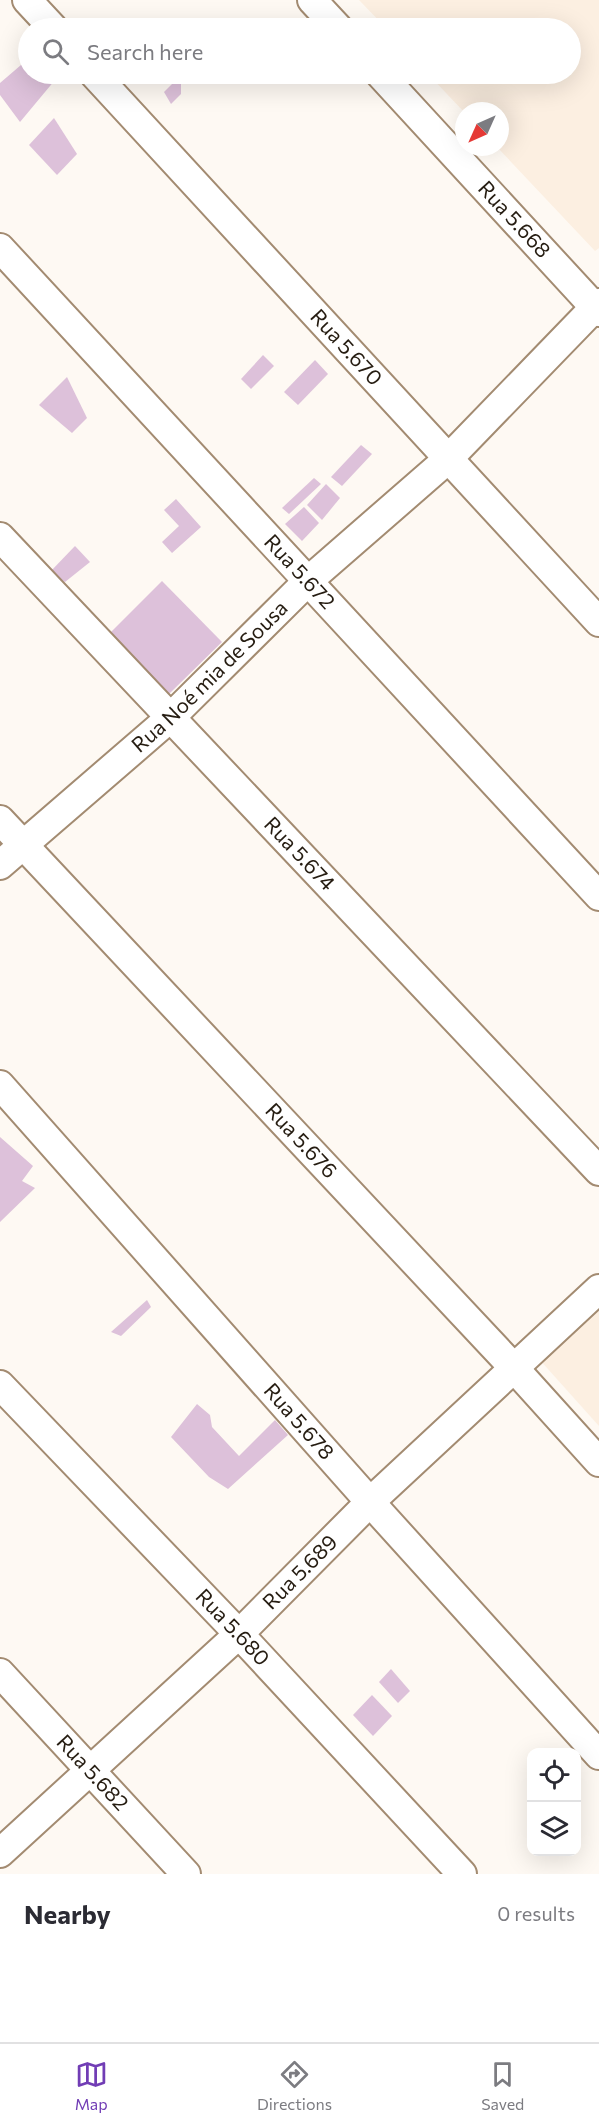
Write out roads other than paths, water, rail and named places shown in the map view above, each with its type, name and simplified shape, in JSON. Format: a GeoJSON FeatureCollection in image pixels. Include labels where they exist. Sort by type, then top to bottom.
{"type":"FeatureCollection","features":[{"type":"Feature","properties":{"kind":"street"},"geometry":{"type":"LineString","coordinates":[[27,0],[44,18]]}},
{"type":"Feature","properties":{"kind":"street"},"geometry":{"type":"LineString","coordinates":[[312,0],[329,18]]}},
{"type":"Feature","properties":{"kind":"street","name":"Rua 5.670"},"geometry":{"type":"LineString","coordinates":[[103,84],[599,622]]}},
{"type":"Feature","properties":{"kind":"street","name":"Rua 5.668"},"geometry":{"type":"LineString","coordinates":[[389,84],[597,307]]}},
{"type":"Feature","properties":{"kind":"street","name":"Rua 5.672"},"geometry":{"type":"LineString","coordinates":[[0,248],[599,896]]}},
{"type":"Feature","properties":{"kind":"street","name":"Rua Noé mia de Sousa"},"geometry":{"type":"LineString","coordinates":[[0,865],[170,718],[308,581],[448,459],[597,307]]}},
{"type":"Feature","properties":{"kind":"street","name":"Rua 5.674"},"geometry":{"type":"LineString","coordinates":[[0,537],[599,1172]]}},
{"type":"Feature","properties":{"kind":"street","name":"Rua 5.676"},"geometry":{"type":"LineString","coordinates":[[0,820],[514,1368],[599,1462]]}},
{"type":"Feature","properties":{"kind":"street","name":"Rua 5.678"},"geometry":{"type":"LineString","coordinates":[[0,1085],[370,1502],[599,1755]]}},
{"type":"Feature","properties":{"kind":"street","name":"Rua 5.689"},"geometry":{"type":"LineString","coordinates":[[0,1853],[239,1634],[370,1502],[599,1289]]}},
{"type":"Feature","properties":{"kind":"street","name":"Rua 5.680"},"geometry":{"type":"LineString","coordinates":[[0,1385],[239,1634],[462,1874]]}},
{"type":"Feature","properties":{"kind":"street","name":"Rua 5.682"},"geometry":{"type":"LineString","coordinates":[[0,1673],[186,1874]]}}]}
